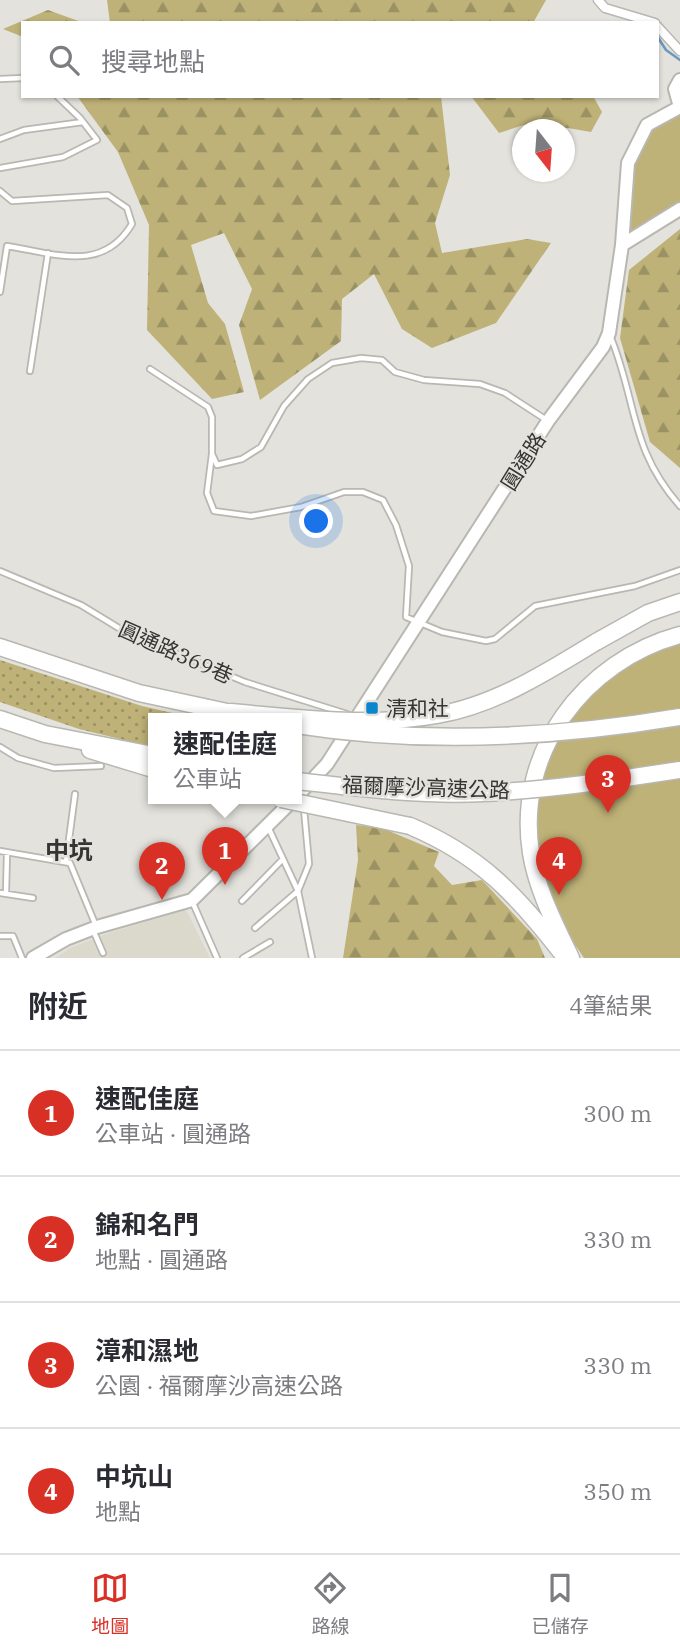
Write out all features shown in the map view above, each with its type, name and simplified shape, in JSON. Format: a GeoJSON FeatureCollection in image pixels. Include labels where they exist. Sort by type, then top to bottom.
{"type":"FeatureCollection","features":[{"type":"Feature","properties":{"kind":"highway"},"geometry":{"type":"LineString","coordinates":[[302,717],[351,720],[438,715],[512,690],[648,612],[680,602]]}},
{"type":"Feature","properties":{"kind":"highway"},"geometry":{"type":"LineString","coordinates":[[568,958],[540,890],[531,854],[530,802],[547,742],[577,696],[614,664],[642,649],[680,635]]}},
{"type":"Feature","properties":{"kind":"highway"},"geometry":{"type":"LineString","coordinates":[[0,647],[139,693],[234,713]]}},
{"type":"Feature","properties":{"kind":"highway"},"geometry":{"type":"LineString","coordinates":[[230,712],[245,713]]}},
{"type":"Feature","properties":{"kind":"highway"},"geometry":{"type":"LineString","coordinates":[[302,724],[398,736],[494,736],[607,729],[680,717]]}},
{"type":"Feature","properties":{"kind":"highway"},"geometry":{"type":"LineString","coordinates":[[0,719],[148,767]]}},
{"type":"Feature","properties":{"kind":"highway"},"geometry":{"type":"LineString","coordinates":[[45,734],[148,754]]}},
{"type":"Feature","properties":{"kind":"highway","name":"福爾摩沙高速公路"},"geometry":{"type":"LineString","coordinates":[[302,782],[368,789],[482,793],[557,787],[680,770]]}},
{"type":"Feature","properties":{"kind":"highway"},"geometry":{"type":"LineString","coordinates":[[302,803],[410,826],[447,841],[496,876],[524,904],[568,958]]}},
{"type":"Feature","properties":{"kind":"street"},"geometry":{"type":"LineString","coordinates":[[598,0],[606,8],[647,21]]}},
{"type":"Feature","properties":{"kind":"street"},"geometry":{"type":"LineString","coordinates":[[659,27],[680,51]]}},
{"type":"Feature","properties":{"kind":"street"},"geometry":{"type":"LineString","coordinates":[[677,109],[675,89],[680,80]]}},
{"type":"Feature","properties":{"kind":"street","name":"圓通路"},"geometry":{"type":"LineString","coordinates":[[302,791],[327,764],[421,623],[548,421],[603,347],[609,333],[622,246],[628,163],[633,148],[647,125],[677,109]]}},
{"type":"Feature","properties":{"kind":"street"},"geometry":{"type":"LineString","coordinates":[[622,246],[680,209]]}},
{"type":"Feature","properties":{"kind":"street","name":"圓通路"},"geometry":{"type":"LineString","coordinates":[[33,958],[95,928],[192,900],[289,804]]}},
{"type":"Feature","properties":{"kind":"lane"},"geometry":{"type":"LineString","coordinates":[[0,79],[21,78]]}},
{"type":"Feature","properties":{"kind":"lane"},"geometry":{"type":"LineString","coordinates":[[0,168],[63,157],[97,140],[59,98]]}},
{"type":"Feature","properties":{"kind":"lane"},"geometry":{"type":"LineString","coordinates":[[0,139],[24,130],[83,122]]}},
{"type":"Feature","properties":{"kind":"lane"},"geometry":{"type":"LineString","coordinates":[[0,191],[12,201],[108,195],[127,208],[131,225],[121,241],[99,254],[68,258],[7,246],[0,292]]}},
{"type":"Feature","properties":{"kind":"lane"},"geometry":{"type":"LineString","coordinates":[[30,371],[48,253]]}},
{"type":"Feature","properties":{"kind":"lane"},"geometry":{"type":"LineString","coordinates":[[609,333],[623,366],[642,448],[660,482],[680,506]]}},
{"type":"Feature","properties":{"kind":"lane"},"geometry":{"type":"LineString","coordinates":[[212,454],[217,465],[242,459],[261,447],[284,406],[308,379],[332,363],[361,358],[382,360],[395,372],[424,380],[480,384],[505,393],[548,421]]}},
{"type":"Feature","properties":{"kind":"lane"},"geometry":{"type":"LineString","coordinates":[[150,369],[208,407],[212,417],[212,454],[207,493],[214,511],[251,516],[301,507],[344,492],[363,492],[383,500],[396,525],[409,566],[406,617],[442,632],[486,641],[495,639],[535,606],[635,586],[680,570]]}},
{"type":"Feature","properties":{"kind":"lane","name":"圓通路369巷"},"geometry":{"type":"LineString","coordinates":[[0,571],[81,605],[127,633],[245,682],[308,704],[358,716]]}},
{"type":"Feature","properties":{"kind":"lane"},"geometry":{"type":"LineString","coordinates":[[302,714],[308,704]]}},
{"type":"Feature","properties":{"kind":"lane"},"geometry":{"type":"LineString","coordinates":[[0,747],[18,758],[54,768],[101,766]]}},
{"type":"Feature","properties":{"kind":"lane"},"geometry":{"type":"LineString","coordinates":[[66,862],[75,794]]}},
{"type":"Feature","properties":{"kind":"lane"},"geometry":{"type":"LineString","coordinates":[[256,928],[298,891],[309,864],[307,814],[301,804]]}},
{"type":"Feature","properties":{"kind":"lane"},"geometry":{"type":"LineString","coordinates":[[267,826],[298,891],[312,958]]}},
{"type":"Feature","properties":{"kind":"lane"},"geometry":{"type":"LineString","coordinates":[[0,851],[70,863],[103,953]]}},
{"type":"Feature","properties":{"kind":"lane"},"geometry":{"type":"LineString","coordinates":[[7,853],[3,893],[33,898]]}},
{"type":"Feature","properties":{"kind":"lane"},"geometry":{"type":"LineString","coordinates":[[242,901],[283,859]]}},
{"type":"Feature","properties":{"kind":"lane"},"geometry":{"type":"LineString","coordinates":[[192,900],[217,958]]}},
{"type":"Feature","properties":{"kind":"lane"},"geometry":{"type":"LineString","coordinates":[[0,936],[13,936],[22,958]]}},
{"type":"Feature","properties":{"kind":"lane"},"geometry":{"type":"LineString","coordinates":[[243,958],[270,942]]}},
{"type":"Feature","properties":{"kind":"shaded area"},"geometry":{"type":"Polygon","coordinates":[[[186,910],[210,958],[55,958],[70,948],[109,933],[186,910]]]}},
{"type":"Feature","properties":{"kind":"green space"},"geometry":{"type":"Polygon","coordinates":[[[107,0],[546,0],[534,21],[110,21],[107,0]]]}},
{"type":"Feature","properties":{"kind":"green space"},"geometry":{"type":"Polygon","coordinates":[[[48,10],[78,21],[22,21],[48,10]]]}},
{"type":"Feature","properties":{"kind":"green space"},"geometry":{"type":"Polygon","coordinates":[[[21,21],[21,36],[3,29],[21,21]]]}},
{"type":"Feature","properties":{"kind":"green space"},"geometry":{"type":"Polygon","coordinates":[[[78,98],[441,98],[450,175],[435,223],[442,253],[527,239],[551,243],[496,323],[432,348],[402,329],[374,274],[342,299],[341,341],[260,400],[239,325],[252,289],[224,233],[191,245],[208,303],[225,324],[244,392],[212,399],[147,330],[149,225],[118,152],[78,98]]]}},
{"type":"Feature","properties":{"kind":"green space"},"geometry":{"type":"Polygon","coordinates":[[[473,98],[594,98],[602,112],[591,132],[575,129],[575,119],[512,119],[512,129],[499,133],[473,98]]]}},
{"type":"Feature","properties":{"kind":"green space"},"geometry":{"type":"Polygon","coordinates":[[[668,109],[680,113],[680,201],[630,234],[634,167],[644,140],[668,109]]]}},
{"type":"Feature","properties":{"kind":"green space"},"geometry":{"type":"Polygon","coordinates":[[[680,229],[680,468],[650,442],[620,338],[629,270],[680,229]]]}},
{"type":"Feature","properties":{"kind":"green space"},"geometry":{"type":"Polygon","coordinates":[[[680,641],[680,958],[584,958],[567,933],[551,897],[538,857],[536,797],[559,728],[616,668],[680,641]]]}},
{"type":"Feature","properties":{"kind":"green space"},"geometry":{"type":"Polygon","coordinates":[[[0,660],[142,706],[172,713],[148,713],[148,746],[79,729],[0,702],[0,660]]]}},
{"type":"Feature","properties":{"kind":"green space"},"geometry":{"type":"Polygon","coordinates":[[[356,825],[382,828],[439,852],[434,866],[452,885],[482,880],[537,939],[545,958],[343,958],[358,860],[356,825]]]}},
{"type":"Feature","properties":{"kind":"waterway"},"geometry":{"type":"LineString","coordinates":[[659,39],[666,50],[680,60]]}},
{"type":"Feature","properties":{"kind":"place","name":"清和社"},"geometry":{"type":"Point","coordinates":[372,708]}},
{"type":"Feature","properties":{"kind":"place","name":"漳和濕地"},"geometry":{"type":"Point","coordinates":[608,813]}},
{"type":"Feature","properties":{"kind":"place","name":"速配佳庭"},"geometry":{"type":"Point","coordinates":[225,885]}},
{"type":"Feature","properties":{"kind":"place","name":"中坑山"},"geometry":{"type":"Point","coordinates":[559,895]}},
{"type":"Feature","properties":{"kind":"place","name":"錦和名門"},"geometry":{"type":"Point","coordinates":[162,900]}},
{"type":"Feature","properties":{"kind":"district","name":"中坑"},"geometry":{"type":"Point","coordinates":[69,850]}}]}
